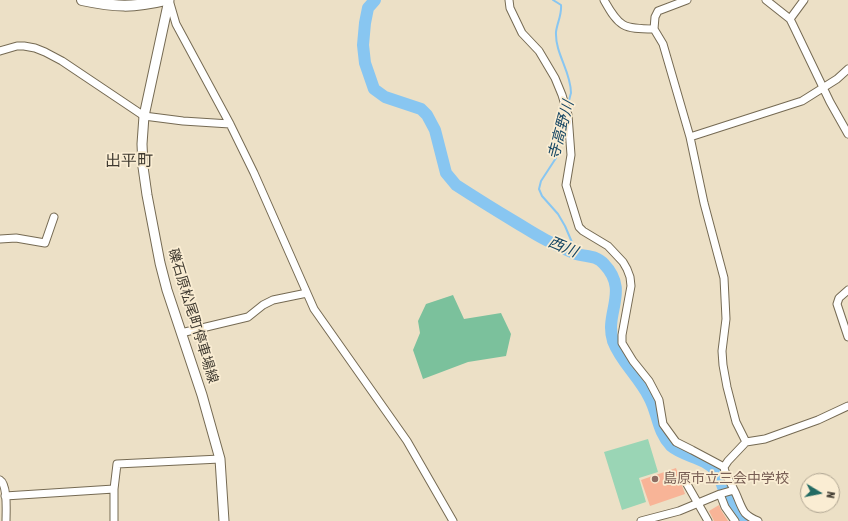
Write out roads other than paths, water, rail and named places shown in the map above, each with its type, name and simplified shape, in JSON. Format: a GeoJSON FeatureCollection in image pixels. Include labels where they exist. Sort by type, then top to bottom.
{"type":"FeatureCollection","features":[{"type":"Feature","properties":{"kind":"highway"},"geometry":{"type":"LineString","coordinates":[[82,0],[106,5],[128,6],[168,0]]}},
{"type":"Feature","properties":{"kind":"main road","name":"礫石原松尾町停車場線"},"geometry":{"type":"LineString","coordinates":[[168,0],[144,116],[142,144],[147,195],[160,263],[181,333],[202,395],[220,458],[224,521]]}},
{"type":"Feature","properties":{"kind":"street"},"geometry":{"type":"LineString","coordinates":[[168,0],[176,24],[230,124],[254,173],[290,258],[320,320],[362,376],[407,441],[453,521]]}},
{"type":"Feature","properties":{"kind":"street"},"geometry":{"type":"LineString","coordinates":[[508,0],[510,8],[522,33],[539,51],[554,78],[568,115],[570,160],[566,185],[579,227],[608,246],[623,262],[630,277],[630,297],[622,335],[622,343],[633,361],[649,381],[659,400],[664,424],[676,442],[724,467]]}},
{"type":"Feature","properties":{"kind":"street"},"geometry":{"type":"LineString","coordinates":[[604,0],[622,25],[629,28],[654,29]]}},
{"type":"Feature","properties":{"kind":"street"},"geometry":{"type":"LineString","coordinates":[[687,0],[658,11],[655,17],[654,29],[663,44],[690,138],[704,203],[724,278],[726,319],[722,351],[727,387],[736,422],[746,442]]}},
{"type":"Feature","properties":{"kind":"street"},"geometry":{"type":"LineString","coordinates":[[766,0],[790,19],[823,88],[848,134]]}},
{"type":"Feature","properties":{"kind":"street"},"geometry":{"type":"LineString","coordinates":[[790,19],[804,0]]}},
{"type":"Feature","properties":{"kind":"street"},"geometry":{"type":"LineString","coordinates":[[0,51],[17,46],[24,46],[45,52],[62,61],[144,116],[183,121],[230,124]]}},
{"type":"Feature","properties":{"kind":"street"},"geometry":{"type":"LineString","coordinates":[[690,138],[802,101],[837,79],[848,69]]}},
{"type":"Feature","properties":{"kind":"street"},"geometry":{"type":"LineString","coordinates":[[0,239],[16,238],[45,243],[54,217]]}},
{"type":"Feature","properties":{"kind":"street"},"geometry":{"type":"LineString","coordinates":[[848,290],[839,298],[838,304],[848,337]]}},
{"type":"Feature","properties":{"kind":"street"},"geometry":{"type":"LineString","coordinates":[[181,333],[248,317],[263,305],[273,300],[307,293]]}},
{"type":"Feature","properties":{"kind":"street"},"geometry":{"type":"LineString","coordinates":[[758,521],[752,519],[744,512],[733,491],[724,472],[724,467],[728,461],[746,442],[765,439],[818,420],[848,406]]}},
{"type":"Feature","properties":{"kind":"street"},"geometry":{"type":"LineString","coordinates":[[114,521],[114,489],[117,464],[220,458]]}},
{"type":"Feature","properties":{"kind":"street"},"geometry":{"type":"LineString","coordinates":[[684,479],[708,521]]}},
{"type":"Feature","properties":{"kind":"street"},"geometry":{"type":"LineString","coordinates":[[0,480],[4,484],[6,521]]}},
{"type":"Feature","properties":{"kind":"street"},"geometry":{"type":"LineString","coordinates":[[5,496],[114,489]]}},
{"type":"Feature","properties":{"kind":"street"},"geometry":{"type":"LineString","coordinates":[[641,521],[679,511],[721,494],[733,491]]}},
{"type":"Feature","properties":{"kind":"street"},"geometry":{"type":"LineString","coordinates":[[721,494],[725,507],[735,521]]}},
{"type":"Feature","properties":{"kind":"waterway","name":"西川"},"geometry":{"type":"LineString","coordinates":[[375,0],[368,8],[363,45],[365,63],[374,89],[385,97],[421,109],[427,115],[435,130],[446,173],[456,185],[542,238],[576,254],[598,259],[604,264],[615,283],[616,293],[611,321],[611,331],[616,349],[649,397],[666,440],[676,450],[706,463],[716,471],[736,513],[742,521]]}},
{"type":"Feature","properties":{"kind":"waterway","name":"寺高野川"},"geometry":{"type":"LineString","coordinates":[[553,0],[561,5],[556,40],[569,77],[571,93],[568,105]]}},
{"type":"Feature","properties":{"kind":"waterway","name":"寺高野川"},"geometry":{"type":"LineString","coordinates":[[566,115],[561,122],[556,158],[541,181],[539,189],[542,196],[558,214],[577,254]]}},
{"type":"Feature","properties":{"kind":"place","name":"島原市立三会中学校"},"geometry":{"type":"Point","coordinates":[655,479]}},
{"type":"Feature","properties":{"kind":"district","name":"出平町"},"geometry":{"type":"Point","coordinates":[129,161]}}]}
